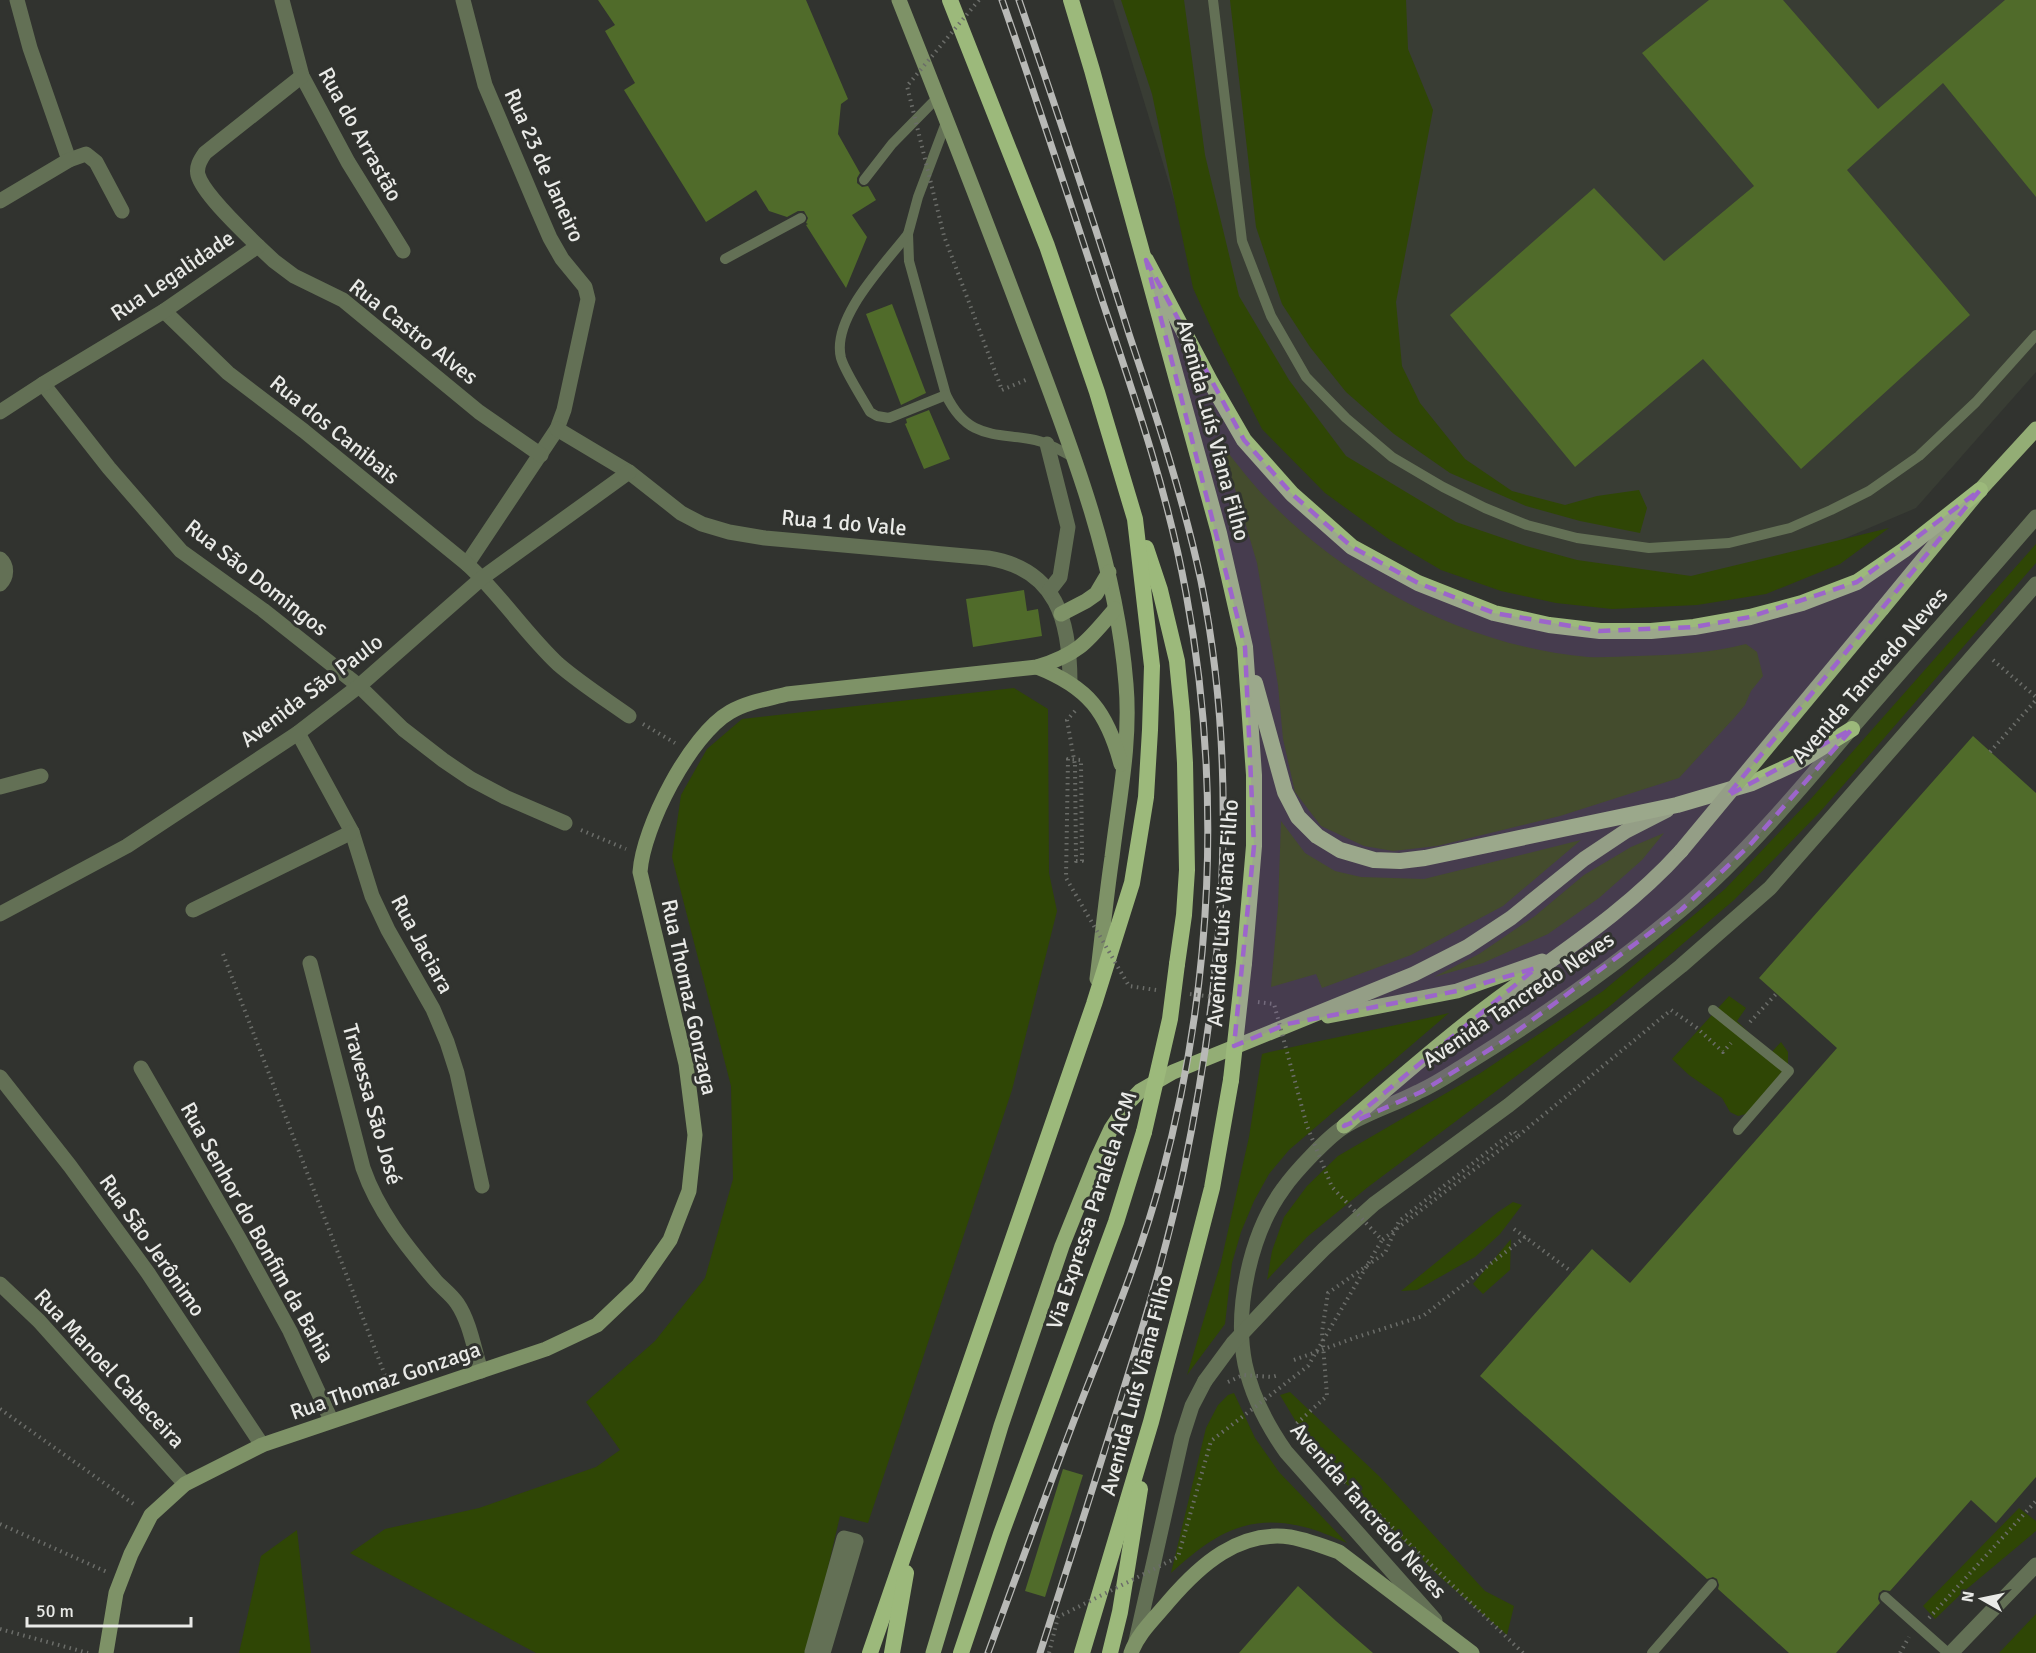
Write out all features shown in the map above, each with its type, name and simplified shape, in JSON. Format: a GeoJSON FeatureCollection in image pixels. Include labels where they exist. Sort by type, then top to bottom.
{"type":"FeatureCollection","features":[{"type":"Feature","properties":{"kind":"highway"},"geometry":{"type":"LineString","coordinates":[[870,1653],[1094,1004],[1132,883],[1146,797],[1152,666],[1135,519],[1097,392],[1047,246],[950,0]]}},
{"type":"Feature","properties":{"kind":"highway","name":"Avenida Luís Viana Filho"},"geometry":{"type":"LineString","coordinates":[[1071,0],[1146,260],[1219,533],[1245,647],[1254,775],[1254,846],[1244,963],[1231,1080],[1212,1188],[1151,1422],[1082,1653]]}},
{"type":"Feature","properties":{"kind":"highway"},"geometry":{"type":"LineString","coordinates":[[1146,260],[1244,440],[1292,494],[1352,547],[1418,584],[1494,613],[1549,626],[1600,631],[1651,631],[1750,617],[1802,603],[1857,582],[1904,550],[1980,490]]}},
{"type":"Feature","properties":{"kind":"highway","name":"Via Expressa Paralela ACM"},"geometry":{"type":"LineString","coordinates":[[961,1653],[1001,1534],[1116,1222],[1143,1132],[1170,1020],[1184,915],[1187,870],[1185,763],[1181,702],[1177,661],[1160,590],[1135,519]]}},
{"type":"Feature","properties":{"kind":"highway"},"geometry":{"type":"LineString","coordinates":[[1245,647],[1285,792],[1298,817],[1317,836],[1340,850],[1374,860],[1400,861],[1425,858],[1677,805],[1752,783],[1798,762],[1852,729]]}},
{"type":"Feature","properties":{"kind":"highway"},"geometry":{"type":"LineString","coordinates":[[1110,1653],[1120,1612],[1151,1422]]}},
{"type":"Feature","properties":{"kind":"highway"},"geometry":{"type":"LineString","coordinates":[[892,1653],[917,1516]]}},
{"type":"Feature","properties":{"kind":"main road"},"geometry":{"type":"LineString","coordinates":[[899,0],[1043,373],[1073,457],[1109,572],[1126,682],[1128,724],[1124,774],[1111,858],[1094,1004]]}},
{"type":"Feature","properties":{"kind":"main road","name":"Avenida Tancredo Neves"},"geometry":{"type":"LineString","coordinates":[[1565,952],[1655,879],[1681,851],[1980,490],[2036,429]]}},
{"type":"Feature","properties":{"kind":"main road"},"geometry":{"type":"LineString","coordinates":[[1061,614],[1096,594],[1109,572]]}},
{"type":"Feature","properties":{"kind":"main road","name":"Rua Thomaz Gonzaga"},"geometry":{"type":"LineString","coordinates":[[105,1653],[116,1593],[151,1515],[185,1484],[262,1444],[546,1349],[597,1325],[638,1286],[670,1240],[689,1191],[695,1135],[686,1064],[640,872],[641,855],[670,786],[709,729],[730,712],[751,703],[778,696],[822,689],[1037,667],[1060,660],[1085,644],[1115,609]]}},
{"type":"Feature","properties":{"kind":"main road","name":"Rua Thomaz Gonzaga"},"geometry":{"type":"LineString","coordinates":[[1037,667],[1060,676],[1087,697],[1108,727],[1124,774]]}},
{"type":"Feature","properties":{"kind":"main road"},"geometry":{"type":"LineString","coordinates":[[933,1653],[1001,1426],[1062,1246],[1111,1129],[1129,1102],[1152,1082],[1173,1072],[1414,974],[1467,946],[1511,918],[1584,859],[1626,831],[1677,805]]}},
{"type":"Feature","properties":{"kind":"main road"},"geometry":{"type":"LineString","coordinates":[[1287,1024],[1456,991],[1565,952]]}},
{"type":"Feature","properties":{"kind":"main road"},"geometry":{"type":"LineString","coordinates":[[1344,1126],[1492,1003],[1565,952]]}},
{"type":"Feature","properties":{"kind":"main road"},"geometry":{"type":"LineString","coordinates":[[1133,1647],[1185,1582],[1206,1563],[1226,1549],[1247,1541],[1269,1537],[1289,1537],[1339,1552],[1472,1653]]}},
{"type":"Feature","properties":{"kind":"street"},"geometry":{"type":"LineString","coordinates":[[17,0],[30,48],[69,160]]}},
{"type":"Feature","properties":{"kind":"street","name":"Rua do Arrastão"},"geometry":{"type":"LineString","coordinates":[[282,0],[302,76],[348,162],[403,251]]}},
{"type":"Feature","properties":{"kind":"street","name":"Rua 23 de Janeiro"},"geometry":{"type":"LineString","coordinates":[[463,0],[485,85],[549,238],[562,259],[585,287],[588,299],[564,410],[557,429],[467,564]]}},
{"type":"Feature","properties":{"kind":"street","name":"Rua Legalidade"},"geometry":{"type":"LineString","coordinates":[[0,412],[164,311],[258,246],[201,183],[198,177],[198,166],[205,153],[302,76]]}},
{"type":"Feature","properties":{"kind":"street"},"geometry":{"type":"LineString","coordinates":[[0,201],[69,160],[86,154],[96,162],[122,211]]}},
{"type":"Feature","properties":{"kind":"street","name":"Rua Castro Alves"},"geometry":{"type":"LineString","coordinates":[[258,246],[294,276],[343,300],[479,412],[541,455]]}},
{"type":"Feature","properties":{"kind":"street","name":"Rua dos Canibais"},"geometry":{"type":"LineString","coordinates":[[164,311],[228,373],[304,431],[467,564],[558,663],[629,716]]}},
{"type":"Feature","properties":{"kind":"street","name":"Rua São Domingos"},"geometry":{"type":"LineString","coordinates":[[43,384],[109,468],[181,551],[263,610],[359,686],[403,729],[442,760],[471,779],[565,823]]}},
{"type":"Feature","properties":{"kind":"street","name":"Rua 1 do Vale"},"geometry":{"type":"LineString","coordinates":[[557,429],[629,472],[681,513],[702,524],[729,532],[765,538],[915,550],[1007,561],[1031,573],[1055,599],[1061,614],[1069,655],[1070,683]]}},
{"type":"Feature","properties":{"kind":"street"},"geometry":{"type":"LineString","coordinates":[[1047,444],[1068,526],[1060,577],[1049,591]]}},
{"type":"Feature","properties":{"kind":"street","name":"Avenida São Paulo"},"geometry":{"type":"LineString","coordinates":[[0,914],[127,846],[298,733],[359,686],[482,578],[629,472]]}},
{"type":"Feature","properties":{"kind":"street","name":"Avenida Tancredo Neves"},"geometry":{"type":"LineString","coordinates":[[1443,1630],[1286,1452],[1267,1425],[1254,1394],[1245,1363],[1242,1324],[1244,1292],[1252,1252],[1266,1217],[1283,1188],[1344,1126],[1420,1092],[1505,1040],[1592,980],[1682,910],[1749,846],[2036,517]]}},
{"type":"Feature","properties":{"kind":"street"},"geometry":{"type":"LineString","coordinates":[[0,559],[4,563],[6,574],[0,584]]}},
{"type":"Feature","properties":{"kind":"street"},"geometry":{"type":"LineString","coordinates":[[1133,1647],[1182,1437],[1192,1406],[1205,1381],[1233,1343],[1324,1249],[1374,1204],[1509,1105],[1681,966],[1770,888],[2036,584]]}},
{"type":"Feature","properties":{"kind":"street","name":"Rua Jaciara"},"geometry":{"type":"LineString","coordinates":[[298,733],[352,832],[372,896],[387,930],[433,1009],[447,1042],[457,1073],[482,1186]]}},
{"type":"Feature","properties":{"kind":"street"},"geometry":{"type":"LineString","coordinates":[[0,787],[41,776]]}},
{"type":"Feature","properties":{"kind":"street"},"geometry":{"type":"LineString","coordinates":[[193,910],[352,832]]}},
{"type":"Feature","properties":{"kind":"street","name":"Travessa São José"},"geometry":{"type":"LineString","coordinates":[[310,963],[371,1191],[405,1243],[439,1285],[455,1300],[462,1313],[482,1371]]}},
{"type":"Feature","properties":{"kind":"street","name":"Rua Senhor do Bonfim da Bahia"},"geometry":{"type":"LineString","coordinates":[[141,1068],[284,1321],[331,1420]]}},
{"type":"Feature","properties":{"kind":"street","name":"Rua São Jerônimo"},"geometry":{"type":"LineString","coordinates":[[0,1077],[70,1166],[148,1273],[262,1444]]}},
{"type":"Feature","properties":{"kind":"street","name":"Rua Manoel Cabeceira"},"geometry":{"type":"LineString","coordinates":[[0,1284],[39,1321],[119,1407],[185,1484]]}},
{"type":"Feature","properties":{"kind":"street"},"geometry":{"type":"LineString","coordinates":[[844,1538],[856,1541],[819,1653],[812,1652],[844,1538]]}},
{"type":"Feature","properties":{"kind":"street"},"geometry":{"type":"LineString","coordinates":[[819,1653],[848,1554]]}},
{"type":"Feature","properties":{"kind":"street"},"geometry":{"type":"LineString","coordinates":[[1949,1653],[2036,1565]]}},
{"type":"Feature","properties":{"kind":"lane"},"geometry":{"type":"LineString","coordinates":[[1213,0],[1242,241],[1271,316],[1306,377],[1346,418],[1392,457],[1485,508],[1527,525],[1577,538],[1648,548],[1729,543],[1790,528],[1869,491],[1919,456],[1976,402],[2036,335]]}},
{"type":"Feature","properties":{"kind":"lane"},"geometry":{"type":"LineString","coordinates":[[864,180],[892,144],[938,97]]}},
{"type":"Feature","properties":{"kind":"lane"},"geometry":{"type":"LineString","coordinates":[[947,120],[918,197],[908,234],[909,261],[946,395],[953,411],[969,426],[1000,437],[1035,440],[1073,457]]}},
{"type":"Feature","properties":{"kind":"lane"},"geometry":{"type":"LineString","coordinates":[[725,259],[801,218]]}},
{"type":"Feature","properties":{"kind":"lane"},"geometry":{"type":"LineString","coordinates":[[908,234],[853,304],[844,324],[840,342],[841,359],[870,412],[877,416],[889,418],[946,395]]}},
{"type":"Feature","properties":{"kind":"lane"},"geometry":{"type":"LineString","coordinates":[[1713,1010],[1789,1071],[1738,1130]]}},
{"type":"Feature","properties":{"kind":"lane"},"geometry":{"type":"LineString","coordinates":[[1652,1653],[1712,1584]]}},
{"type":"Feature","properties":{"kind":"lane"},"geometry":{"type":"LineString","coordinates":[[1885,1597],[1949,1653]]}},
{"type":"Feature","properties":{"kind":"path"},"geometry":{"type":"LineString","coordinates":[[979,0],[907,86],[944,236],[1002,390],[1043,373]]}},
{"type":"Feature","properties":{"kind":"path"},"geometry":{"type":"LineString","coordinates":[[1990,752],[2036,699],[1994,660]]}},
{"type":"Feature","properties":{"kind":"path"},"geometry":{"type":"LineString","coordinates":[[1087,697],[1066,720],[1075,765],[1076,861],[1082,861],[1082,760],[1068,759],[1066,878],[1129,986],[1162,990]]}},
{"type":"Feature","properties":{"kind":"path"},"geometry":{"type":"LineString","coordinates":[[629,716],[691,753]]}},
{"type":"Feature","properties":{"kind":"path"},"geometry":{"type":"LineString","coordinates":[[565,823],[641,855]]}},
{"type":"Feature","properties":{"kind":"path"},"geometry":{"type":"LineString","coordinates":[[223,954],[394,1401]]}},
{"type":"Feature","properties":{"kind":"path"},"geometry":{"type":"LineString","coordinates":[[1185,993],[1229,999]]}},
{"type":"Feature","properties":{"kind":"path"},"geometry":{"type":"LineString","coordinates":[[1251,1001],[1274,1004],[1307,1126],[1332,1187],[1382,1240]]}},
{"type":"Feature","properties":{"kind":"path"},"geometry":{"type":"LineString","coordinates":[[1049,1653],[1058,1617],[1178,1557],[1211,1442],[1308,1366],[1382,1240],[1518,1137],[1671,1010],[1697,1028],[1723,1052]]}},
{"type":"Feature","properties":{"kind":"path"},"geometry":{"type":"LineString","coordinates":[[1518,1137],[1514,1131],[1399,1221],[1385,1253],[1328,1293],[1322,1332],[1327,1396],[1296,1424],[1317,1455],[1523,1653]]}},
{"type":"Feature","properties":{"kind":"path"},"geometry":{"type":"LineString","coordinates":[[1514,1229],[1572,1272]]}},
{"type":"Feature","properties":{"kind":"path"},"geometry":{"type":"LineString","coordinates":[[1294,1360],[1423,1316],[1525,1237]]}},
{"type":"Feature","properties":{"kind":"path"},"geometry":{"type":"LineString","coordinates":[[1224,1386],[1243,1375],[1272,1377],[1279,1375]]}},
{"type":"Feature","properties":{"kind":"path"},"geometry":{"type":"LineString","coordinates":[[0,1409],[135,1505]]}},
{"type":"Feature","properties":{"kind":"path"},"geometry":{"type":"LineString","coordinates":[[1900,1653],[1916,1625],[1933,1613],[2036,1501]]}},
{"type":"Feature","properties":{"kind":"path"},"geometry":{"type":"LineString","coordinates":[[0,1524],[121,1579]]}},
{"type":"Feature","properties":{"kind":"path"},"geometry":{"type":"LineString","coordinates":[[0,1629],[88,1653]]}},
{"type":"Feature","properties":{"kind":"highlighted area"},"geometry":{"type":"Polygon","coordinates":[[[1146,260],[1244,440],[1292,494],[1352,547],[1418,583],[1494,613],[1600,631],[1694,627],[1750,617],[1857,582],[1980,490],[1727,796],[1852,729],[1749,846],[1681,910],[1505,1040],[1421,1092],[1344,1126],[1536,968],[1457,991],[1287,1024],[1234,1046],[1254,846],[1245,647],[1146,260]]]}},
{"type":"Feature","properties":{"kind":"shaded area"},"geometry":{"type":"Polygon","coordinates":[[[1113,0],[2036,0],[2036,372],[1916,508],[1735,585],[1615,594],[1324,470],[1196,271],[1113,0]]]}},
{"type":"Feature","properties":{"kind":"green space"},"geometry":{"type":"Polygon","coordinates":[[[1121,0],[1184,0],[1205,155],[1239,296],[1289,380],[1346,456],[1456,522],[1526,546],[1577,560],[1691,576],[1889,528],[1840,564],[1766,594],[1697,605],[1612,609],[1556,603],[1501,591],[1441,570],[1390,540],[1325,493],[1262,429],[1218,343],[1193,288],[1152,94],[1121,0]]]}},
{"type":"Feature","properties":{"kind":"green space"},"geometry":{"type":"Polygon","coordinates":[[[1230,0],[1406,0],[1408,49],[1433,110],[1396,302],[1402,366],[1420,403],[1465,459],[1512,491],[1565,505],[1597,496],[1639,490],[1647,508],[1640,533],[1580,521],[1526,506],[1450,473],[1394,434],[1346,392],[1310,347],[1282,304],[1256,227],[1230,0]]]}},
{"type":"Feature","properties":{"kind":"green space"},"geometry":{"type":"Polygon","coordinates":[[[1222,445],[1269,501],[1301,531],[1337,559],[1375,585],[1415,607],[1457,625],[1500,640],[1544,651],[1588,657],[1679,654],[1720,650],[1746,644],[1757,652],[1763,676],[1751,691],[1745,705],[1679,778],[1560,816],[1437,846],[1393,851],[1364,846],[1321,826],[1295,792],[1283,739],[1278,685],[1257,563],[1222,445]]]}},
{"type":"Feature","properties":{"kind":"green space"},"geometry":{"type":"Polygon","coordinates":[[[2036,544],[2036,563],[1820,812],[1734,900],[1610,1006],[1368,1187],[1307,1237],[1267,1280],[1272,1251],[1284,1217],[1307,1186],[1338,1156],[1479,1074],[1603,991],[1725,889],[1809,801],[2036,544]]]}},
{"type":"Feature","properties":{"kind":"green space"},"geometry":{"type":"Polygon","coordinates":[[[1014,688],[1048,709],[1049,873],[1057,911],[1012,1090],[868,1523],[840,1516],[808,1653],[536,1653],[350,1553],[385,1529],[479,1508],[596,1467],[620,1450],[586,1402],[655,1341],[705,1278],[733,1179],[731,1086],[672,857],[681,795],[707,749],[742,719],[1014,688]]]}},
{"type":"Feature","properties":{"kind":"green space"},"geometry":{"type":"Polygon","coordinates":[[[1281,821],[1305,853],[1335,871],[1361,877],[1424,879],[1581,840],[1503,906],[1411,955],[1322,988],[1316,974],[1271,987],[1278,907],[1281,821]]]}},
{"type":"Feature","properties":{"kind":"green space"},"geometry":{"type":"Polygon","coordinates":[[[1664,833],[1642,860],[1599,898],[1548,934],[1483,963],[1434,977],[1479,954],[1535,916],[1584,875],[1631,847],[1664,833]]]}},
{"type":"Feature","properties":{"kind":"green space"},"geometry":{"type":"Polygon","coordinates":[[[1729,996],[1746,1008],[1737,1021],[1770,1054],[1781,1042],[1788,1052],[1788,1065],[1746,1114],[1738,1116],[1730,1112],[1722,1098],[1689,1075],[1672,1059],[1729,996]]]}},
{"type":"Feature","properties":{"kind":"green space"},"geometry":{"type":"Polygon","coordinates":[[[1449,1013],[1289,1150],[1269,1174],[1241,1232],[1232,1263],[1225,1324],[1187,1375],[1221,1262],[1249,1137],[1262,1054],[1449,1013]]]}},
{"type":"Feature","properties":{"kind":"green space"},"geometry":{"type":"Polygon","coordinates":[[[1513,1202],[1522,1205],[1500,1234],[1475,1257],[1417,1290],[1401,1291],[1498,1212],[1513,1202]]]}},
{"type":"Feature","properties":{"kind":"green space"},"geometry":{"type":"Polygon","coordinates":[[[1511,1239],[1510,1270],[1483,1294],[1473,1284],[1511,1239]]]}},
{"type":"Feature","properties":{"kind":"green space"},"geometry":{"type":"Polygon","coordinates":[[[1290,1392],[1380,1477],[1485,1591],[1514,1606],[1507,1635],[1440,1577],[1317,1455],[1280,1395],[1290,1392]]]}},
{"type":"Feature","properties":{"kind":"green space"},"geometry":{"type":"Polygon","coordinates":[[[1234,1393],[1255,1438],[1279,1472],[1347,1543],[1315,1530],[1283,1523],[1247,1525],[1216,1538],[1171,1573],[1206,1428],[1218,1405],[1228,1395],[1234,1393]]]}},
{"type":"Feature","properties":{"kind":"green space"},"geometry":{"type":"Polygon","coordinates":[[[2019,1508],[2036,1521],[2036,1531],[1962,1593],[1935,1619],[1923,1606],[2019,1508]]]}},
{"type":"Feature","properties":{"kind":"green space"},"geometry":{"type":"Polygon","coordinates":[[[297,1530],[311,1653],[239,1653],[261,1556],[297,1530]]]}},
{"type":"Feature","properties":{"kind":"green space"},"geometry":{"type":"Polygon","coordinates":[[[2036,1614],[2036,1653],[1999,1653],[2036,1614]]]}},
{"type":"Feature","properties":{"kind":"building"},"geometry":{"type":"Polygon","coordinates":[[[598,0],[806,0],[848,99],[841,104],[838,134],[860,173],[857,183],[862,187],[868,186],[876,200],[852,215],[867,237],[846,288],[806,225],[808,218],[804,211],[798,211],[787,217],[769,211],[756,190],[706,222],[624,90],[635,83],[605,31],[615,25],[598,0]]]}},
{"type":"Feature","properties":{"kind":"building"},"geometry":{"type":"Polygon","coordinates":[[[1709,0],[1783,0],[1878,109],[2005,0],[2036,0],[2036,197],[1943,83],[1847,170],[1970,315],[1801,469],[1703,359],[1575,467],[1450,315],[1594,188],[1664,261],[1754,186],[1642,53],[1709,0]]]}},
{"type":"Feature","properties":{"kind":"building"},"geometry":{"type":"Polygon","coordinates":[[[892,304],[926,393],[901,405],[866,314],[892,304]]]}},
{"type":"Feature","properties":{"kind":"building"},"geometry":{"type":"Polygon","coordinates":[[[929,410],[950,459],[924,469],[905,424],[906,419],[929,410]]]}},
{"type":"Feature","properties":{"kind":"building"},"geometry":{"type":"Polygon","coordinates":[[[1024,590],[1027,611],[1038,609],[1042,636],[973,647],[966,599],[1024,590]]]}},
{"type":"Feature","properties":{"kind":"building"},"geometry":{"type":"Polygon","coordinates":[[[1973,736],[2036,793],[2036,1477],[1996,1523],[1971,1500],[1890,1591],[1883,1590],[1879,1593],[1880,1603],[1836,1653],[1789,1653],[1718,1589],[1717,1579],[1713,1577],[1707,1579],[1480,1376],[1592,1249],[1630,1283],[1837,1048],[1759,978],[1973,736]]]}},
{"type":"Feature","properties":{"kind":"building"},"geometry":{"type":"Polygon","coordinates":[[[1063,1469],[1083,1475],[1045,1597],[1025,1591],[1063,1469]]]}},
{"type":"Feature","properties":{"kind":"building"},"geometry":{"type":"Polygon","coordinates":[[[1298,1586],[1336,1621],[1373,1653],[1239,1653],[1298,1586]]]}},
{"type":"Feature","properties":{"kind":"railway"},"geometry":{"type":"LineString","coordinates":[[988,1653],[1066,1440],[1134,1264],[1162,1175],[1179,1103],[1192,1031],[1207,885],[1208,812],[1205,739],[1197,666],[1186,593],[1170,519],[1139,410],[1002,0]]}},
{"type":"Feature","properties":{"kind":"railway"},"geometry":{"type":"LineString","coordinates":[[1019,0],[1149,395],[1186,518],[1201,581],[1213,654],[1220,728],[1223,801],[1222,875],[1209,1023],[1198,1096],[1178,1196],[1140,1336],[1040,1653]]}}]}
